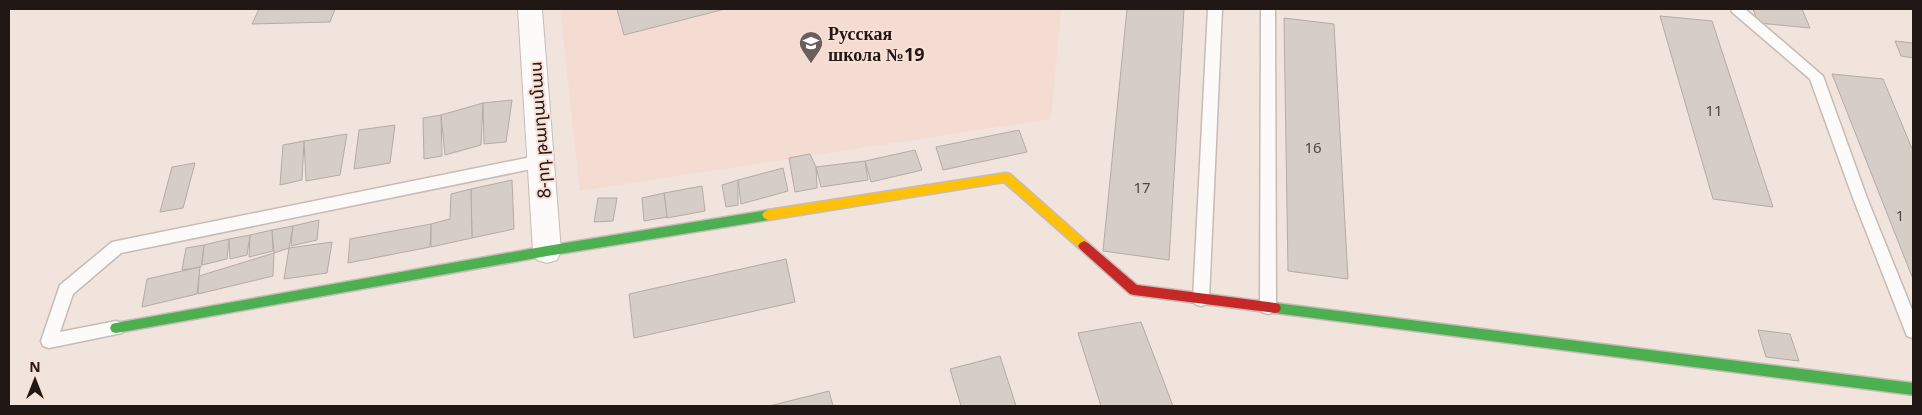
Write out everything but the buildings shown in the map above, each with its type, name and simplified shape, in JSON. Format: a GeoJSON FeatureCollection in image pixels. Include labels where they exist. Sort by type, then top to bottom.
{"type":"FeatureCollection","features":[{"type":"Feature","properties":{"kind":"street","name":"8-րդ թաղամաս"},"geometry":{"type":"LineString","coordinates":[[530,9],[547,252]]}},
{"type":"Feature","properties":{"kind":"street"},"geometry":{"type":"LineString","coordinates":[[116,328],[547,252],[1006,177],[1134,290],[1913,389]]}},
{"type":"Feature","properties":{"kind":"lane"},"geometry":{"type":"LineString","coordinates":[[1201,298],[1215,9]]}},
{"type":"Feature","properties":{"kind":"lane"},"geometry":{"type":"LineString","coordinates":[[1268,9],[1268,307]]}},
{"type":"Feature","properties":{"kind":"lane"},"geometry":{"type":"LineString","coordinates":[[1737,9],[1816,76],[1860,198],[1913,331]]}},
{"type":"Feature","properties":{"kind":"lane"},"geometry":{"type":"LineString","coordinates":[[116,328],[49,342],[66,290],[117,247],[540,161]]}},
{"type":"Feature","properties":{"kind":"shaded area","name":"Русская школа №19"},"geometry":{"type":"Polygon","coordinates":[[[560,9],[1061,9],[1051,119],[580,191],[560,9]]]}},
{"type":"Feature","properties":{"kind":"traffic: fast"},"geometry":{"type":"LineString","coordinates":[[116,328],[547,251],[768,215]]}},
{"type":"Feature","properties":{"kind":"traffic: fast"},"geometry":{"type":"LineString","coordinates":[[1275,308],[1913,389]]}},
{"type":"Feature","properties":{"kind":"traffic: slow"},"geometry":{"type":"LineString","coordinates":[[768,215],[1006,177],[1084,246]]}},
{"type":"Feature","properties":{"kind":"traffic: jam"},"geometry":{"type":"LineString","coordinates":[[1084,246],[1134,290],[1275,308]]}},
{"type":"Feature","properties":{"kind":"place","name":"Русская школа №19"},"geometry":{"type":"Point","coordinates":[811,64]}}]}
